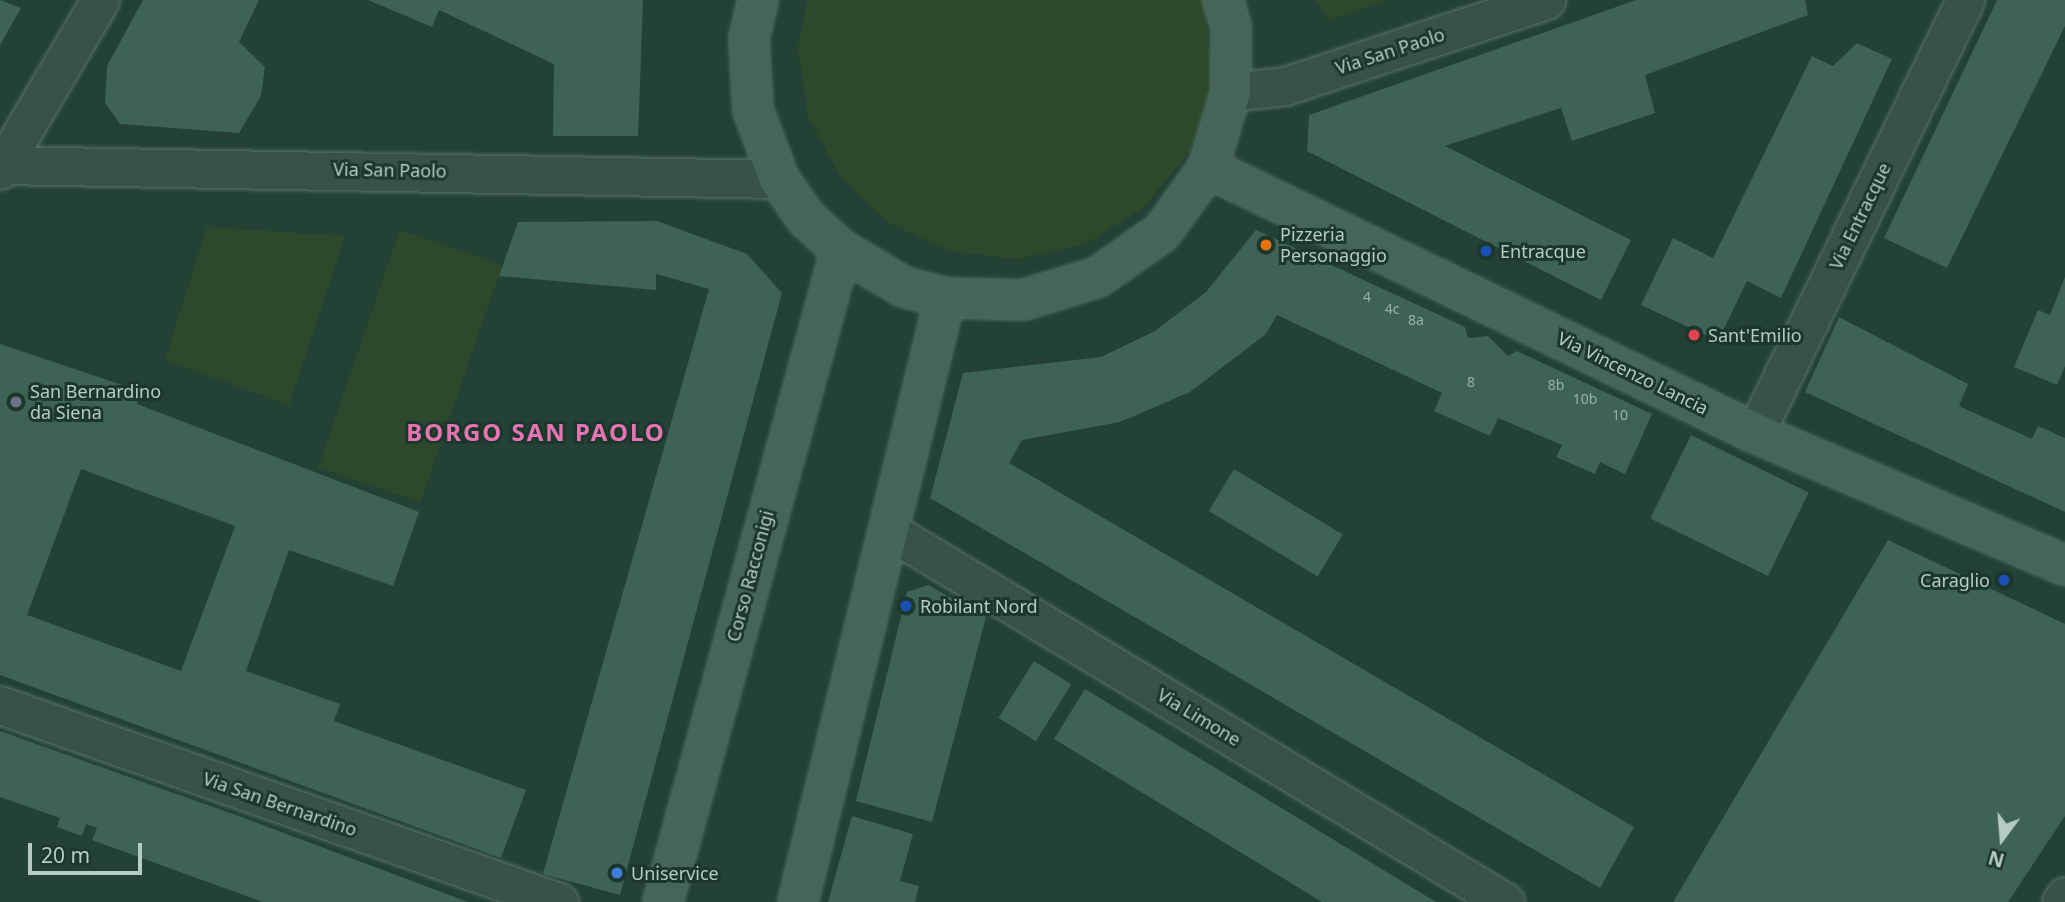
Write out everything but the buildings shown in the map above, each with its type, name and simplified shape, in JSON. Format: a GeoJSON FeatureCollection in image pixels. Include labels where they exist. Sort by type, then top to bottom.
{"type":"FeatureCollection","features":[{"type":"Feature","properties":{"kind":"street"},"geometry":{"type":"LineString","coordinates":[[1,166],[100,0]]}},
{"type":"Feature","properties":{"kind":"street"},"geometry":{"type":"LineString","coordinates":[[758,0],[749,38],[753,110],[779,178],[841,250],[904,287],[945,298],[1023,300],[1098,277],[1162,232],[1208,169],[1231,92],[1231,26],[1223,0]]}},
{"type":"Feature","properties":{"kind":"street","name":"Via San Paolo"},"geometry":{"type":"LineString","coordinates":[[1231,92],[1284,86],[1546,0]]}},
{"type":"Feature","properties":{"kind":"street","name":"Via Entracque"},"geometry":{"type":"LineString","coordinates":[[1755,433],[1965,0]]}},
{"type":"Feature","properties":{"kind":"street","name":"Via San Paolo"},"geometry":{"type":"LineString","coordinates":[[1,166],[779,178]]}},
{"type":"Feature","properties":{"kind":"street","name":"Via Vincenzo Lancia"},"geometry":{"type":"LineString","coordinates":[[1208,169],[1755,433],[2065,565]]}},
{"type":"Feature","properties":{"kind":"street","name":"Corso Racconigi"},"geometry":{"type":"LineString","coordinates":[[663,902],[841,250]]}},
{"type":"Feature","properties":{"kind":"street"},"geometry":{"type":"LineString","coordinates":[[798,902],[893,533],[945,298]]}},
{"type":"Feature","properties":{"kind":"street","name":"Via Limone"},"geometry":{"type":"LineString","coordinates":[[893,533],[1505,902]]}},
{"type":"Feature","properties":{"kind":"street","name":"Via San Bernardino"},"geometry":{"type":"LineString","coordinates":[[0,705],[559,902]]}},
{"type":"Feature","properties":{"kind":"street"},"geometry":{"type":"LineString","coordinates":[[2061,902],[2065,896]]}},
{"type":"Feature","properties":{"kind":"green space"},"geometry":{"type":"Polygon","coordinates":[[[807,0],[1205,0],[1212,86],[1189,152],[1145,206],[1087,243],[1019,259],[949,251],[889,223],[840,176],[808,116],[798,50],[807,0]]]}},
{"type":"Feature","properties":{"kind":"green space"},"geometry":{"type":"Polygon","coordinates":[[[1315,0],[1389,0],[1329,20],[1315,0]]]}},
{"type":"Feature","properties":{"kind":"green space"},"geometry":{"type":"Polygon","coordinates":[[[207,227],[345,236],[289,405],[165,360],[207,227]]]}},
{"type":"Feature","properties":{"kind":"green space"},"geometry":{"type":"Polygon","coordinates":[[[400,230],[502,265],[420,502],[318,467],[400,230]]]}},
{"type":"Feature","properties":{"kind":"place","name":"Pizzeria Personaggio"},"geometry":{"type":"Point","coordinates":[1266,245]}},
{"type":"Feature","properties":{"kind":"place","name":"Entracque"},"geometry":{"type":"Point","coordinates":[1486,251]}},
{"type":"Feature","properties":{"kind":"place","name":"Sant'Emilio"},"geometry":{"type":"Point","coordinates":[1694,335]}},
{"type":"Feature","properties":{"kind":"place","name":"San Bernardino da Siena"},"geometry":{"type":"Point","coordinates":[16,402]}},
{"type":"Feature","properties":{"kind":"place","name":"Caraglio"},"geometry":{"type":"Point","coordinates":[2004,580]}},
{"type":"Feature","properties":{"kind":"place","name":"Robilant Nord"},"geometry":{"type":"Point","coordinates":[906,606]}},
{"type":"Feature","properties":{"kind":"place","name":"Uniservice"},"geometry":{"type":"Point","coordinates":[617,873]}},
{"type":"Feature","properties":{"kind":"district","name":"BORGO SAN PAOLO"},"geometry":{"type":"Point","coordinates":[536,432]}}]}
